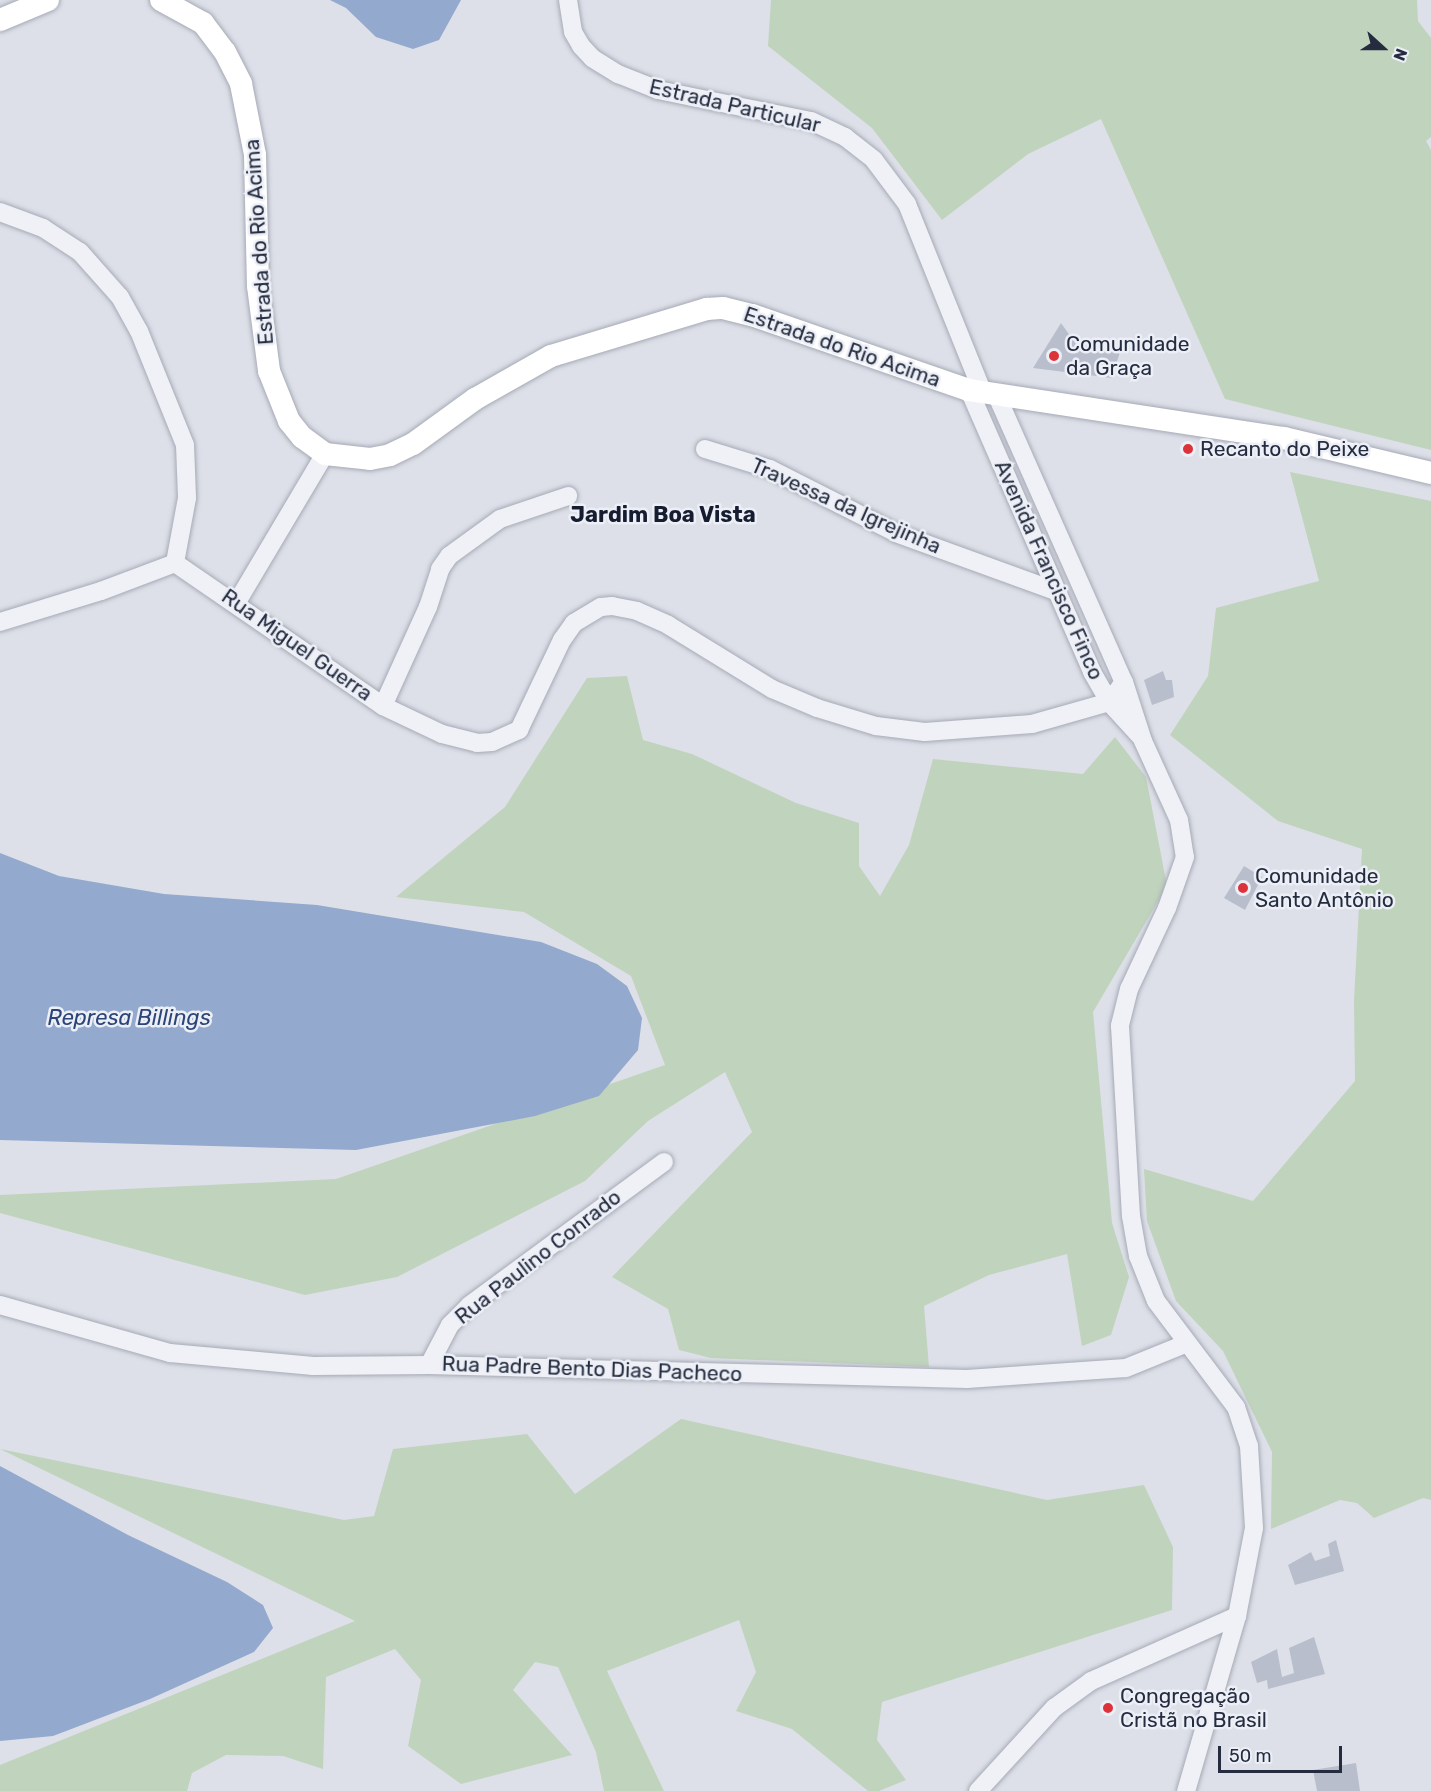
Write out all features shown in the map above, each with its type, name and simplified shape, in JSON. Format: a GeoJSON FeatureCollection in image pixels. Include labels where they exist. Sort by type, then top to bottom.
{"type":"FeatureCollection","features":[{"type":"Feature","properties":{"kind":"main road"},"geometry":{"type":"LineString","coordinates":[[0,3],[46,0]]}},
{"type":"Feature","properties":{"kind":"main road"},"geometry":{"type":"LineString","coordinates":[[0,21],[46,0]]}},
{"type":"Feature","properties":{"kind":"main road","name":"Estrada do Rio Acima"},"geometry":{"type":"LineString","coordinates":[[161,0],[203,23],[225,52],[241,84],[255,155],[258,286],[269,371],[289,421],[302,437],[325,454],[370,459],[390,455],[414,444],[476,399],[551,356],[707,309],[752,315],[983,393],[1284,438],[1431,472]]}},
{"type":"Feature","properties":{"kind":"street","name":"Estrada Particular"},"geometry":{"type":"LineString","coordinates":[[568,0],[573,32],[592,58],[658,90],[811,121],[845,137],[874,160]]}},
{"type":"Feature","properties":{"kind":"street","name":"Avenida Francisco Finco"},"geometry":{"type":"LineString","coordinates":[[874,160],[907,204],[983,393],[1055,591],[1109,702],[1143,741]]}},
{"type":"Feature","properties":{"kind":"street"},"geometry":{"type":"LineString","coordinates":[[0,212],[43,228],[80,252],[120,297],[139,331],[185,445],[187,498],[175,563],[101,591],[0,622]]}},
{"type":"Feature","properties":{"kind":"street","name":"Avenida Francisco Finco"},"geometry":{"type":"LineString","coordinates":[[983,393],[1124,681],[1143,741],[1179,820],[1185,856],[1167,908],[1123,1007],[1122,1077],[1131,1216],[1138,1256],[1156,1301],[1185,1344],[1236,1407],[1249,1446],[1254,1528],[1237,1616],[1186,1791]]}},
{"type":"Feature","properties":{"kind":"street","name":"Travessa da Igrejinha"},"geometry":{"type":"LineString","coordinates":[[705,448],[770,469],[896,533],[1055,591]]}},
{"type":"Feature","properties":{"kind":"street"},"geometry":{"type":"LineString","coordinates":[[237,602],[325,454]]}},
{"type":"Feature","properties":{"kind":"street"},"geometry":{"type":"LineString","coordinates":[[383,706],[428,607],[440,569],[449,556],[500,519],[568,496]]}},
{"type":"Feature","properties":{"kind":"street","name":"Rua Miguel Guerra"},"geometry":{"type":"LineString","coordinates":[[175,563],[237,602],[316,663],[383,706],[456,738],[477,743],[505,738],[525,721],[562,640],[574,624],[601,607],[612,606],[637,611],[668,625],[772,689],[817,708],[876,726],[925,732],[990,729],[1032,724],[1109,702]]}},
{"type":"Feature","properties":{"kind":"street"},"geometry":{"type":"LineString","coordinates":[[1109,702],[1124,681]]}},
{"type":"Feature","properties":{"kind":"street","name":"Rua Paulino Conrado"},"geometry":{"type":"LineString","coordinates":[[429,1365],[450,1325],[470,1305],[664,1162]]}},
{"type":"Feature","properties":{"kind":"street","name":"Rua Padre Bento Dias Pacheco"},"geometry":{"type":"LineString","coordinates":[[0,1305],[125,1344],[205,1359],[313,1366],[429,1365],[967,1379],[1126,1368],[1185,1344]]}},
{"type":"Feature","properties":{"kind":"street"},"geometry":{"type":"LineString","coordinates":[[978,1791],[1054,1708],[1091,1681],[1237,1616]]}},
{"type":"Feature","properties":{"kind":"green space"},"geometry":{"type":"Polygon","coordinates":[[[771,0],[1417,0],[1418,21],[1431,38],[1431,137],[1426,141],[1431,150],[1431,450],[1225,399],[1101,119],[1028,154],[942,220],[872,128],[768,46],[771,0]]]}},
{"type":"Feature","properties":{"kind":"green space"},"geometry":{"type":"Polygon","coordinates":[[[1290,472],[1431,501],[1431,1500],[1423,1498],[1374,1518],[1357,1503],[1340,1500],[1271,1529],[1272,1452],[1223,1351],[1176,1301],[1147,1221],[1144,1169],[1253,1201],[1355,1081],[1354,1000],[1362,849],[1278,821],[1170,735],[1208,676],[1216,608],[1319,581],[1290,472]]]}},
{"type":"Feature","properties":{"kind":"green space"},"geometry":{"type":"Polygon","coordinates":[[[627,676],[643,740],[692,754],[796,803],[859,823],[859,866],[880,896],[909,845],[933,759],[1083,774],[1115,737],[1146,777],[1167,886],[1093,1012],[1112,1223],[1129,1277],[1111,1335],[1082,1346],[1067,1254],[989,1275],[924,1306],[929,1367],[711,1358],[679,1350],[668,1309],[612,1277],[752,1132],[725,1072],[648,1121],[585,1181],[397,1277],[305,1295],[0,1213],[0,1195],[336,1179],[665,1065],[631,976],[524,912],[396,897],[505,807],[587,678],[627,676]]]}},
{"type":"Feature","properties":{"kind":"green space"},"geometry":{"type":"Polygon","coordinates":[[[681,1419],[1047,1500],[1144,1485],[1173,1547],[1172,1610],[882,1702],[877,1740],[906,1780],[879,1791],[868,1791],[792,1729],[736,1711],[756,1672],[739,1620],[607,1671],[664,1791],[604,1791],[596,1752],[558,1667],[535,1662],[513,1690],[572,1755],[461,1784],[408,1746],[421,1680],[395,1649],[326,1677],[323,1769],[283,1756],[226,1755],[192,1773],[187,1791],[0,1791],[0,1765],[355,1621],[0,1449],[344,1520],[374,1516],[393,1449],[527,1434],[575,1494],[681,1419]]]}},
{"type":"Feature","properties":{"kind":"water"},"geometry":{"type":"Polygon","coordinates":[[[330,0],[461,0],[439,40],[413,49],[376,37],[346,8],[330,0]]]}},
{"type":"Feature","properties":{"kind":"water","name":"Represa Billings"},"geometry":{"type":"Polygon","coordinates":[[[0,853],[59,876],[164,894],[317,905],[541,942],[597,964],[627,986],[642,1018],[638,1050],[599,1096],[535,1116],[356,1150],[0,1140],[0,853]]]}},
{"type":"Feature","properties":{"kind":"water"},"geometry":{"type":"Polygon","coordinates":[[[0,1466],[128,1535],[227,1582],[263,1605],[273,1628],[254,1652],[150,1699],[53,1736],[0,1741],[0,1466]]]}},
{"type":"Feature","properties":{"kind":"building"},"geometry":{"type":"Polygon","coordinates":[[[1061,323],[1076,344],[1120,352],[1112,378],[1033,368],[1061,323]]]}},
{"type":"Feature","properties":{"kind":"building"},"geometry":{"type":"Polygon","coordinates":[[[1163,671],[1166,680],[1172,680],[1174,697],[1152,705],[1144,680],[1163,671]]]}},
{"type":"Feature","properties":{"kind":"building","name":"Comunidade Santo Antônio"},"geometry":{"type":"Polygon","coordinates":[[[1244,866],[1262,877],[1245,910],[1224,898],[1244,866]]]}},
{"type":"Feature","properties":{"kind":"building"},"geometry":{"type":"Polygon","coordinates":[[[1336,1540],[1344,1571],[1295,1585],[1288,1565],[1311,1552],[1315,1561],[1330,1556],[1328,1544],[1336,1540]]]}},
{"type":"Feature","properties":{"kind":"building"},"geometry":{"type":"Polygon","coordinates":[[[1314,1637],[1325,1674],[1268,1689],[1267,1680],[1257,1683],[1251,1662],[1277,1649],[1282,1677],[1294,1673],[1289,1648],[1314,1637]]]}},
{"type":"Feature","properties":{"kind":"building"},"geometry":{"type":"Polygon","coordinates":[[[1356,1763],[1360,1791],[1317,1791],[1313,1770],[1356,1763]]]}},
{"type":"Feature","properties":{"kind":"place","name":"Comunidade da Graça"},"geometry":{"type":"Point","coordinates":[1054,356]}},
{"type":"Feature","properties":{"kind":"place","name":"Recanto do Peixe"},"geometry":{"type":"Point","coordinates":[1188,449]}},
{"type":"Feature","properties":{"kind":"place","name":"Comunidade Santo Antônio"},"geometry":{"type":"Point","coordinates":[1243,888]}},
{"type":"Feature","properties":{"kind":"place","name":"Congregação Cristã no Brasil"},"geometry":{"type":"Point","coordinates":[1108,1708]}},
{"type":"Feature","properties":{"kind":"district","name":"Jardim Boa Vista"},"geometry":{"type":"Point","coordinates":[663,515]}}]}
